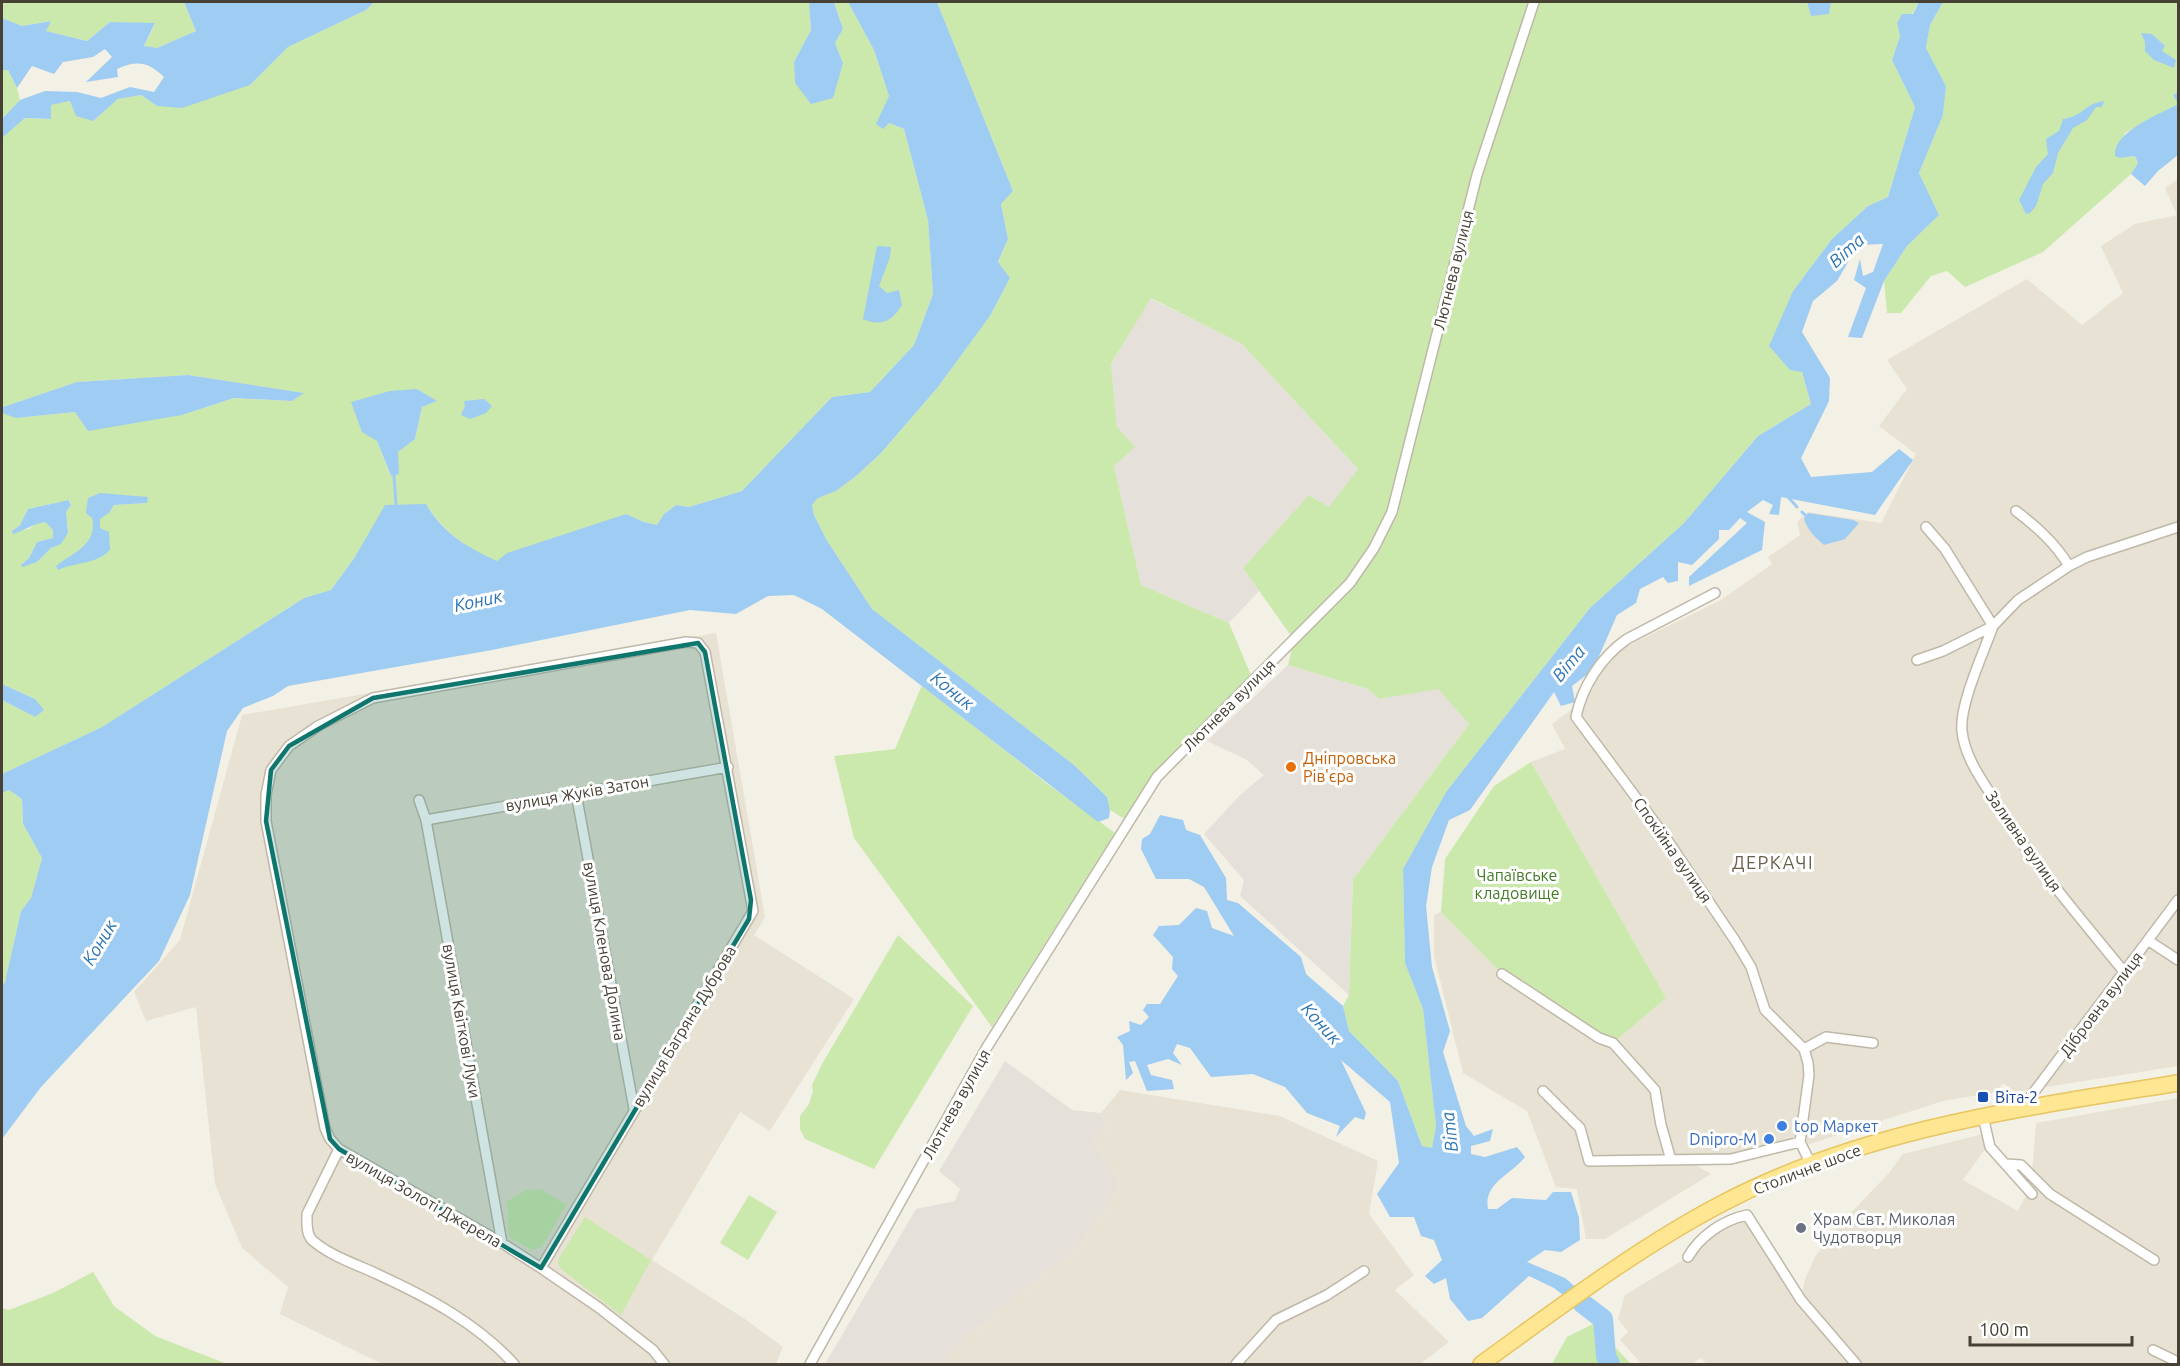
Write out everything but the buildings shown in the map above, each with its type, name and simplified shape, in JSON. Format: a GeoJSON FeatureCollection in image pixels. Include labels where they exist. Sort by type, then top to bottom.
{"type":"FeatureCollection","features":[{"type":"Feature","properties":{"kind":"main road","name":"Столичне шосе"},"geometry":{"type":"LineString","coordinates":[[1481,1365],[1677,1228],[1725,1202],[1811,1164],[1908,1133],[1983,1116],[2178,1083]]}},
{"type":"Feature","properties":{"kind":"street","name":"Лютнева вулиця"},"geometry":{"type":"LineString","coordinates":[[810,1365],[987,1047],[1157,777],[1350,583],[1374,548],[1392,512],[1477,175],[1534,2]]}},
{"type":"Feature","properties":{"kind":"street"},"geometry":{"type":"LineString","coordinates":[[2016,511],[2059,550],[2069,566]]}},
{"type":"Feature","properties":{"kind":"street"},"geometry":{"type":"LineString","coordinates":[[1926,527],[1945,549],[1992,626]]}},
{"type":"Feature","properties":{"kind":"street"},"geometry":{"type":"LineString","coordinates":[[1917,660],[1943,651],[1992,626],[2018,600],[2069,566],[2105,550],[2138,542],[2178,527]]}},
{"type":"Feature","properties":{"kind":"street","name":"Спокійна вулиця"},"geometry":{"type":"LineString","coordinates":[[1715,593],[1614,648],[1593,675],[1580,700],[1576,717],[1664,835],[1736,942],[1751,967],[1765,1010],[1804,1049]]}},
{"type":"Feature","properties":{"kind":"street","name":"Заливна вулиця"},"geometry":{"type":"LineString","coordinates":[[1992,626],[1964,710],[1961,729],[1964,743],[1978,775],[2008,825],[2125,973]]}},
{"type":"Feature","properties":{"kind":"street","name":"вулиця Багряна Дуброва"},"geometry":{"type":"LineString","coordinates":[[266,821],[266,795],[271,770],[289,746],[318,726],[373,698],[686,642],[698,644],[705,652],[753,911],[541,1268]]}},
{"type":"Feature","properties":{"kind":"street","name":"вулиця Жуків Затон"},"geometry":{"type":"LineString","coordinates":[[426,820],[728,767]]}},
{"type":"Feature","properties":{"kind":"street","name":"вулиця Кленова Долина"},"geometry":{"type":"LineString","coordinates":[[576,793],[634,1109]]}},
{"type":"Feature","properties":{"kind":"street","name":"вулиця Квіткові Луки"},"geometry":{"type":"LineString","coordinates":[[419,800],[426,820],[502,1243]]}},
{"type":"Feature","properties":{"kind":"street","name":"вулиця Золоті Джерела"},"geometry":{"type":"LineString","coordinates":[[266,821],[325,1128],[330,1140],[339,1149],[541,1268],[598,1307],[653,1350],[663,1365]]}},
{"type":"Feature","properties":{"kind":"street","name":"Дібровна вулиця"},"geometry":{"type":"LineString","coordinates":[[2022,1108],[2178,900]]}},
{"type":"Feature","properties":{"kind":"street"},"geometry":{"type":"LineString","coordinates":[[2149,940],[2178,960]]}},
{"type":"Feature","properties":{"kind":"street"},"geometry":{"type":"LineString","coordinates":[[1502,974],[1599,1038],[1613,1043],[1649,1081],[1655,1090],[1660,1125],[1671,1160]]}},
{"type":"Feature","properties":{"kind":"street"},"geometry":{"type":"LineString","coordinates":[[1811,1164],[1800,1142],[1809,1075],[1804,1049],[1826,1037],[1873,1043]]}},
{"type":"Feature","properties":{"kind":"street"},"geometry":{"type":"LineString","coordinates":[[1543,1091],[1580,1128],[1589,1161],[1731,1159],[1800,1142]]}},
{"type":"Feature","properties":{"kind":"street"},"geometry":{"type":"LineString","coordinates":[[1983,1116],[1990,1147],[2032,1194]]}},
{"type":"Feature","properties":{"kind":"street"},"geometry":{"type":"LineString","coordinates":[[339,1149],[307,1214],[306,1226],[310,1239],[326,1250],[401,1285],[450,1312],[484,1334],[514,1365]]}},
{"type":"Feature","properties":{"kind":"street"},"geometry":{"type":"LineString","coordinates":[[2006,1164],[2021,1165],[2050,1194],[2154,1260]]}},
{"type":"Feature","properties":{"kind":"street"},"geometry":{"type":"LineString","coordinates":[[1688,1257],[1697,1242],[1732,1218],[1747,1215],[1801,1300],[1856,1365]]}},
{"type":"Feature","properties":{"kind":"street"},"geometry":{"type":"LineString","coordinates":[[1236,1365],[1276,1320],[1327,1295],[1364,1271]]}},
{"type":"Feature","properties":{"kind":"street"},"geometry":{"type":"LineString","coordinates":[[2152,1350],[2178,1362]]}},
{"type":"Feature","properties":{"kind":"highlighted area"},"geometry":{"type":"Polygon","coordinates":[[[698,643],[705,652],[751,900],[749,919],[541,1268],[339,1149],[330,1139],[266,821],[271,770],[289,746],[373,698],[698,643]]]}},
{"type":"Feature","properties":{"kind":"shaded area"},"geometry":{"type":"Polygon","coordinates":[[[2178,179],[2178,1066],[2015,1092],[2003,1083],[1996,1092],[1943,1101],[1810,1144],[1795,1137],[1776,1147],[1689,1161],[1711,1174],[1605,1239],[1586,1239],[1577,1189],[1556,1187],[1527,1111],[1463,1073],[1434,956],[1434,915],[1441,912],[1502,974],[1613,1043],[1666,998],[1531,762],[1565,749],[1552,724],[1586,699],[1607,656],[1721,600],[1772,564],[1768,557],[1800,535],[1797,522],[1808,512],[1881,523],[1916,454],[1879,426],[1907,389],[1887,360],[2027,279],[2082,325],[2123,293],[2101,246],[2135,224],[2177,215],[2165,188],[2178,179]]]}},
{"type":"Feature","properties":{"kind":"shaded area"},"geometry":{"type":"Polygon","coordinates":[[[1150,298],[1242,344],[1358,469],[1329,508],[1310,495],[1243,568],[1260,590],[1229,623],[1141,585],[1114,466],[1134,447],[1117,428],[1111,365],[1150,298]]]}},
{"type":"Feature","properties":{"kind":"shaded area"},"geometry":{"type":"Polygon","coordinates":[[[716,633],[765,917],[754,935],[854,999],[770,1131],[740,1112],[652,1260],[742,1317],[783,1347],[776,1364],[382,1364],[280,1314],[288,1287],[242,1248],[215,1184],[196,1007],[146,1021],[134,992],[180,940],[242,715],[716,633]]]}},
{"type":"Feature","properties":{"kind":"shaded area"},"geometry":{"type":"Polygon","coordinates":[[[1288,665],[1368,689],[1379,699],[1438,688],[1469,724],[1353,879],[1349,995],[1240,896],[1244,880],[1204,834],[1241,794],[1264,775],[1247,760],[1207,741],[1288,665]]]}},
{"type":"Feature","properties":{"kind":"shaded area"},"geometry":{"type":"Polygon","coordinates":[[[1005,1061],[1072,1110],[1101,1113],[1106,1127],[1091,1140],[1118,1181],[1116,1192],[1079,1245],[957,1344],[941,1364],[825,1364],[916,1209],[955,1201],[960,1189],[939,1171],[1005,1061]]]}},
{"type":"Feature","properties":{"kind":"shaded area"},"geometry":{"type":"Polygon","coordinates":[[[1120,1090],[1280,1116],[1378,1161],[1369,1214],[1414,1275],[1395,1290],[1449,1342],[1420,1364],[941,1364],[957,1344],[1079,1245],[1116,1192],[1118,1181],[1091,1140],[1106,1127],[1101,1113],[1120,1090]]]}},
{"type":"Feature","properties":{"kind":"shaded area"},"geometry":{"type":"Polygon","coordinates":[[[2178,1098],[2178,1364],[1707,1364],[1701,1358],[1692,1364],[1642,1364],[1620,1340],[1628,1332],[1618,1319],[1625,1295],[1688,1257],[1697,1242],[1747,1215],[1801,1299],[1805,1279],[1816,1255],[1903,1154],[1983,1134],[1986,1148],[1963,1180],[2018,1211],[2031,1186],[2036,1123],[2178,1098]]]}},
{"type":"Feature","properties":{"kind":"green space"},"geometry":{"type":"Polygon","coordinates":[[[2,2],[184,2],[196,31],[157,48],[144,47],[155,24],[110,22],[87,41],[45,31],[50,21],[22,26],[2,18],[2,2]]]}},
{"type":"Feature","properties":{"kind":"green space"},"geometry":{"type":"Polygon","coordinates":[[[374,2],[811,2],[809,4],[811,30],[794,62],[843,63],[835,43],[843,29],[834,2],[848,2],[874,50],[889,96],[889,123],[904,129],[928,220],[933,294],[914,345],[870,392],[832,397],[742,491],[689,507],[676,505],[664,514],[657,525],[626,514],[497,562],[475,551],[448,531],[426,504],[355,557],[331,590],[304,598],[102,727],[2,774],[2,700],[35,717],[35,699],[2,684],[2,138],[25,118],[51,119],[50,105],[70,101],[93,121],[118,99],[141,95],[157,106],[250,85],[288,47],[366,10],[374,2]],[[188,375],[77,382],[3,407],[16,418],[75,412],[182,415],[234,398],[292,401],[303,393],[188,375]],[[417,389],[377,441],[390,475],[398,452],[415,439],[422,407],[436,401],[417,389]],[[100,493],[92,517],[95,528],[91,537],[83,547],[57,566],[82,562],[100,528],[100,519],[109,513],[114,505],[147,503],[100,493]],[[70,500],[28,509],[20,525],[12,531],[29,529],[35,524],[45,522],[53,530],[53,538],[37,542],[29,558],[21,565],[37,562],[51,548],[61,543],[68,533],[66,512],[71,505],[70,500]]]}},
{"type":"Feature","properties":{"kind":"green space"},"geometry":{"type":"Polygon","coordinates":[[[937,2],[1807,2],[1811,15],[1829,14],[1831,2],[1919,2],[1912,14],[1897,23],[1900,36],[1892,60],[1915,107],[1888,197],[1868,206],[1832,239],[1793,291],[1802,372],[1811,404],[1758,436],[1684,523],[1590,608],[1446,792],[1403,869],[1405,963],[1423,1009],[1436,1126],[1432,1149],[1422,1146],[1398,1081],[1349,1031],[1343,1006],[1349,995],[1353,879],[1469,724],[1438,689],[1379,699],[1368,689],[1288,665],[1294,640],[1243,568],[1309,495],[1329,507],[1358,469],[1242,344],[1151,298],[1111,364],[1117,427],[1135,447],[1114,466],[1141,585],[1229,623],[1253,680],[1157,777],[1128,821],[1110,810],[1107,797],[1074,765],[872,609],[826,539],[814,515],[812,505],[818,498],[836,491],[881,453],[938,387],[990,316],[1010,278],[998,263],[1008,239],[1001,204],[1013,191],[937,2]]]}},
{"type":"Feature","properties":{"kind":"green space"},"geometry":{"type":"Polygon","coordinates":[[[1943,2],[2178,2],[2178,92],[2173,95],[2178,104],[2125,133],[2120,158],[2135,156],[2138,163],[2131,174],[2043,252],[1965,287],[1947,271],[1931,276],[1901,313],[1887,313],[1884,281],[1907,246],[1939,215],[1919,173],[1943,115],[1946,86],[1926,48],[1930,25],[1943,2]]]}},
{"type":"Feature","properties":{"kind":"green space"},"geometry":{"type":"Polygon","coordinates":[[[2,70],[8,70],[20,100],[2,119],[2,70]]]}},
{"type":"Feature","properties":{"kind":"green space"},"geometry":{"type":"Polygon","coordinates":[[[922,685],[1045,782],[1115,833],[992,1027],[854,838],[834,756],[895,749],[922,685]]]}},
{"type":"Feature","properties":{"kind":"green space","name":"Чапаївське кладовище"},"geometry":{"type":"Polygon","coordinates":[[[1531,762],[1666,998],[1613,1043],[1502,974],[1441,912],[1445,859],[1494,786],[1531,762]]]}},
{"type":"Feature","properties":{"kind":"green space"},"geometry":{"type":"Polygon","coordinates":[[[9,790],[22,799],[23,824],[42,858],[31,898],[21,911],[5,982],[2,985],[2,793],[9,790]]]}},
{"type":"Feature","properties":{"kind":"green space"},"geometry":{"type":"Polygon","coordinates":[[[898,935],[973,1006],[874,1169],[805,1139],[800,1129],[800,1116],[809,1104],[813,1091],[812,1085],[822,1064],[898,935]]]}},
{"type":"Feature","properties":{"kind":"green space"},"geometry":{"type":"Polygon","coordinates":[[[541,1189],[566,1205],[542,1247],[532,1250],[509,1237],[507,1201],[526,1190],[541,1189]]]}},
{"type":"Feature","properties":{"kind":"green space"},"geometry":{"type":"Polygon","coordinates":[[[749,1195],[777,1212],[748,1260],[720,1243],[749,1195]]]}},
{"type":"Feature","properties":{"kind":"green space"},"geometry":{"type":"Polygon","coordinates":[[[585,1217],[651,1260],[621,1315],[561,1269],[558,1264],[559,1258],[585,1217]]]}},
{"type":"Feature","properties":{"kind":"green space"},"geometry":{"type":"Polygon","coordinates":[[[93,1272],[114,1306],[155,1336],[227,1364],[2,1364],[2,1308],[9,1310],[53,1293],[93,1272]]]}},
{"type":"Feature","properties":{"kind":"green space"},"geometry":{"type":"Polygon","coordinates":[[[1609,1316],[1615,1347],[1631,1364],[1552,1364],[1567,1337],[1609,1316]]]}},
{"type":"Feature","properties":{"kind":"water"},"geometry":{"type":"Polygon","coordinates":[[[184,2],[374,2],[366,10],[288,47],[250,85],[182,108],[157,106],[141,95],[118,99],[93,121],[76,116],[70,101],[51,105],[51,119],[25,118],[2,138],[2,119],[20,100],[45,91],[77,92],[101,98],[130,87],[154,92],[164,77],[148,66],[131,64],[117,69],[118,77],[86,82],[112,57],[105,49],[93,57],[63,62],[54,74],[32,66],[17,88],[8,70],[2,70],[2,18],[22,26],[51,21],[46,31],[87,41],[110,22],[155,23],[144,46],[157,48],[196,31],[184,2]]]}},
{"type":"Feature","properties":{"kind":"water"},"geometry":{"type":"Polygon","coordinates":[[[811,2],[834,2],[843,29],[835,43],[843,63],[833,98],[811,104],[795,83],[794,62],[811,30],[809,4],[811,2]]]}},
{"type":"Feature","properties":{"kind":"water","name":"Коник"},"geometry":{"type":"Polygon","coordinates":[[[848,2],[937,2],[1013,191],[1001,204],[1008,239],[998,262],[1010,278],[990,316],[938,387],[881,453],[836,491],[818,498],[812,505],[814,515],[826,539],[872,609],[1074,765],[1107,797],[1109,818],[1098,822],[822,609],[794,595],[768,596],[736,614],[690,610],[492,650],[288,686],[273,696],[243,708],[227,731],[190,895],[159,961],[41,1087],[2,1139],[2,985],[5,982],[21,911],[31,898],[42,858],[23,824],[22,799],[9,790],[2,793],[2,774],[102,727],[304,598],[331,590],[355,557],[385,505],[426,504],[440,523],[456,538],[497,561],[507,553],[626,514],[657,525],[664,514],[676,505],[689,507],[742,491],[832,397],[870,392],[914,345],[933,294],[928,220],[904,129],[889,123],[883,129],[876,124],[889,96],[874,50],[848,2]]]}},
{"type":"Feature","properties":{"kind":"water"},"geometry":{"type":"Polygon","coordinates":[[[1807,2],[1831,2],[1829,14],[1811,16],[1807,2]]]}},
{"type":"Feature","properties":{"kind":"water","name":"Коник"},"geometry":{"type":"Polygon","coordinates":[[[1919,2],[1943,2],[1930,25],[1926,48],[1946,86],[1943,115],[1919,173],[1939,215],[1907,246],[1884,281],[1862,338],[1848,337],[1866,288],[1854,280],[1860,259],[1863,276],[1873,272],[1883,244],[1858,245],[1837,281],[1813,301],[1802,332],[1830,378],[1829,401],[1801,458],[1811,477],[1872,472],[1899,449],[1913,460],[1875,515],[1781,497],[1779,515],[1769,514],[1773,505],[1763,500],[1747,512],[1765,522],[1762,550],[1689,586],[1689,577],[1747,523],[1740,518],[1729,530],[1719,530],[1719,539],[1692,565],[1678,562],[1678,581],[1668,583],[1663,577],[1640,589],[1636,603],[1617,615],[1593,670],[1572,686],[1575,702],[1561,706],[1554,692],[1470,810],[1449,820],[1432,867],[1426,906],[1432,967],[1450,1031],[1443,1052],[1466,1126],[1474,1136],[1493,1129],[1490,1141],[1471,1146],[1471,1154],[1485,1157],[1517,1147],[1525,1157],[1494,1186],[1490,1192],[1488,1209],[1497,1209],[1512,1198],[1546,1200],[1553,1192],[1571,1192],[1579,1218],[1580,1240],[1561,1252],[1545,1250],[1527,1262],[1565,1278],[1609,1316],[1597,1321],[1554,1288],[1529,1276],[1482,1318],[1468,1321],[1450,1299],[1446,1278],[1434,1284],[1425,1276],[1442,1260],[1434,1240],[1421,1236],[1414,1217],[1390,1217],[1377,1194],[1399,1163],[1390,1102],[1341,1060],[1366,1113],[1364,1120],[1355,1117],[1336,1137],[1340,1126],[1307,1113],[1285,1087],[1253,1074],[1211,1077],[1190,1048],[1177,1044],[1173,1053],[1182,1065],[1168,1059],[1147,1065],[1151,1075],[1172,1080],[1174,1089],[1147,1091],[1135,1061],[1129,1062],[1133,1073],[1126,1080],[1123,1045],[1117,1037],[1130,1031],[1129,1021],[1141,1025],[1149,1017],[1143,1010],[1147,1004],[1160,1004],[1178,976],[1172,969],[1173,957],[1153,935],[1159,926],[1179,925],[1196,908],[1207,911],[1212,928],[1234,936],[1204,887],[1189,879],[1156,879],[1141,849],[1142,839],[1150,834],[1160,815],[1183,820],[1186,830],[1200,835],[1226,878],[1227,900],[1238,903],[1301,957],[1306,974],[1343,1006],[1349,1031],[1398,1081],[1422,1146],[1432,1148],[1436,1126],[1423,1009],[1405,963],[1403,869],[1446,792],[1590,608],[1684,523],[1758,436],[1811,404],[1802,372],[1790,370],[1769,346],[1793,291],[1832,239],[1868,206],[1888,197],[1915,107],[1892,60],[1900,36],[1897,23],[1902,14],[1913,14],[1919,2]]]}},
{"type":"Feature","properties":{"kind":"water"},"geometry":{"type":"Polygon","coordinates":[[[2141,33],[2152,34],[2165,46],[2162,51],[2176,60],[2174,68],[2154,60],[2145,51],[2145,42],[2141,33]]]}},
{"type":"Feature","properties":{"kind":"water"},"geometry":{"type":"Polygon","coordinates":[[[2178,92],[2178,104],[2173,95],[2178,92]]]}},
{"type":"Feature","properties":{"kind":"water"},"geometry":{"type":"Polygon","coordinates":[[[2104,101],[2102,107],[2096,107],[2087,120],[2073,128],[2058,153],[2053,173],[2043,184],[2036,206],[2026,214],[2019,200],[2036,167],[2048,154],[2046,139],[2059,131],[2063,119],[2075,116],[2092,105],[2104,101]]]}},
{"type":"Feature","properties":{"kind":"water"},"geometry":{"type":"Polygon","coordinates":[[[2178,104],[2178,155],[2158,171],[2145,186],[2131,174],[2138,163],[2135,156],[2120,158],[2115,156],[2116,147],[2129,131],[2178,104]]]}},
{"type":"Feature","properties":{"kind":"water"},"geometry":{"type":"Polygon","coordinates":[[[877,246],[891,247],[890,257],[879,286],[887,293],[899,290],[902,305],[890,319],[881,322],[863,319],[877,246]]]}},
{"type":"Feature","properties":{"kind":"water"},"geometry":{"type":"Polygon","coordinates":[[[188,375],[304,393],[292,401],[234,398],[182,415],[88,431],[75,412],[16,418],[2,413],[3,407],[77,382],[188,375]]]}},
{"type":"Feature","properties":{"kind":"water"},"geometry":{"type":"Polygon","coordinates":[[[417,389],[437,401],[422,407],[415,439],[398,452],[399,474],[391,476],[377,441],[362,432],[351,402],[390,391],[417,389]]]}},
{"type":"Feature","properties":{"kind":"water"},"geometry":{"type":"Polygon","coordinates":[[[484,399],[492,406],[486,413],[470,419],[461,415],[465,406],[464,401],[484,399]]]}},
{"type":"Feature","properties":{"kind":"water"},"geometry":{"type":"Polygon","coordinates":[[[100,493],[148,497],[147,503],[114,505],[109,513],[100,519],[100,528],[109,532],[110,550],[104,555],[92,561],[58,570],[56,566],[77,552],[88,541],[93,527],[92,518],[86,513],[88,498],[100,493]]]}},
{"type":"Feature","properties":{"kind":"water"},"geometry":{"type":"Polygon","coordinates":[[[69,500],[71,505],[66,512],[68,533],[61,544],[51,548],[37,562],[22,567],[21,565],[29,558],[37,542],[53,538],[53,530],[45,522],[13,534],[12,531],[20,525],[28,509],[69,500]]]}},
{"type":"Feature","properties":{"kind":"water"},"geometry":{"type":"Polygon","coordinates":[[[1808,513],[1859,523],[1845,539],[1824,545],[1812,534],[1804,519],[1808,513]]]}},
{"type":"Feature","properties":{"kind":"water"},"geometry":{"type":"Polygon","coordinates":[[[2,684],[35,699],[44,710],[35,717],[2,700],[2,684]]]}},
{"type":"Feature","properties":{"kind":"waterway"},"geometry":{"type":"LineString","coordinates":[[394,475],[396,505]]}},
{"type":"Feature","properties":{"kind":"waterway"},"geometry":{"type":"LineString","coordinates":[[1788,497],[1797,507]]}},
{"type":"Feature","properties":{"kind":"waterway"},"geometry":{"type":"LineString","coordinates":[[1802,512],[1806,516]]}},
{"type":"Feature","properties":{"kind":"waterway","name":"Віта"},"geometry":{"type":"LineString","coordinates":[[1582,1303],[1603,1319],[1606,1356],[1610,1364]]}},
{"type":"Feature","properties":{"kind":"place","name":"Дніпровська Рів'єра"},"geometry":{"type":"Point","coordinates":[1291,767]}},
{"type":"Feature","properties":{"kind":"place","name":"Віта-2"},"geometry":{"type":"Point","coordinates":[1983,1097]}},
{"type":"Feature","properties":{"kind":"place","name":"top Маркет"},"geometry":{"type":"Point","coordinates":[1782,1126]}},
{"type":"Feature","properties":{"kind":"place","name":"Dnipro-M"},"geometry":{"type":"Point","coordinates":[1769,1139]}},
{"type":"Feature","properties":{"kind":"place","name":"Храм Свт. Миколая Чудотворця"},"geometry":{"type":"Point","coordinates":[1801,1228]}},
{"type":"Feature","properties":{"kind":"district","name":"ДЕРКАЧІ"},"geometry":{"type":"Point","coordinates":[1773,862]}}]}
